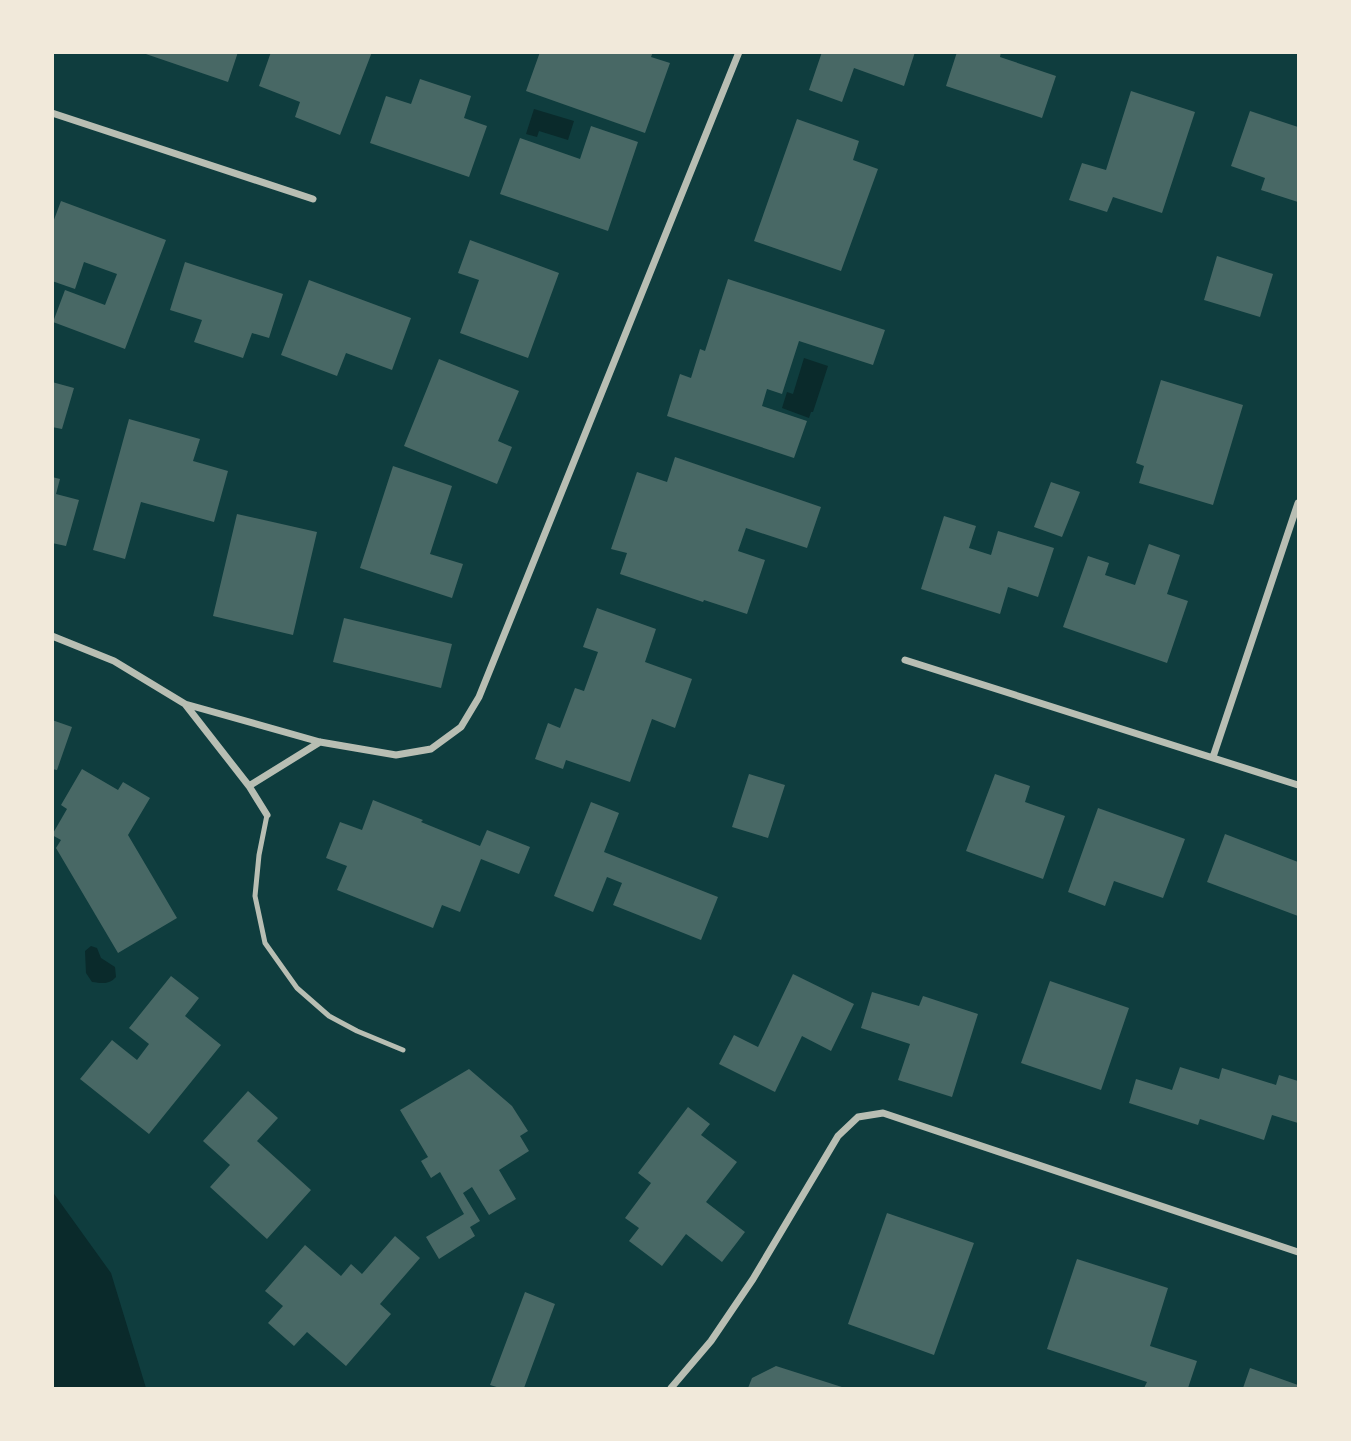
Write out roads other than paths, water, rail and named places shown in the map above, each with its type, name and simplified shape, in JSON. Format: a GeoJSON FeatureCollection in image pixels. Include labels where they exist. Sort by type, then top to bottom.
{"type":"FeatureCollection","features":[{"type":"Feature","properties":{"kind":"street"},"geometry":{"type":"LineString","coordinates":[[52,636],[114,661],[185,704],[320,742],[396,755],[431,749],[461,727],[479,697],[739,52]]}},
{"type":"Feature","properties":{"kind":"street"},"geometry":{"type":"LineString","coordinates":[[52,113],[313,199]]}},
{"type":"Feature","properties":{"kind":"street"},"geometry":{"type":"LineString","coordinates":[[1213,757],[1298,503]]}},
{"type":"Feature","properties":{"kind":"street"},"geometry":{"type":"LineString","coordinates":[[905,660],[1298,785]]}},
{"type":"Feature","properties":{"kind":"street"},"geometry":{"type":"LineString","coordinates":[[185,704],[249,786],[267,815]]}},
{"type":"Feature","properties":{"kind":"street"},"geometry":{"type":"LineString","coordinates":[[249,786],[320,742]]}},
{"type":"Feature","properties":{"kind":"street"},"geometry":{"type":"LineString","coordinates":[[671,1388],[711,1340],[752,1279],[838,1136],[858,1117],[883,1114],[1298,1252]]}},
{"type":"Feature","properties":{"kind":"lane"},"geometry":{"type":"LineString","coordinates":[[267,815],[255,896],[265,943],[297,988],[329,1016],[357,1031],[404,1050]]}},
{"type":"Feature","properties":{"kind":"water"},"geometry":{"type":"Polygon","coordinates":[[[534,109],[574,121],[568,140],[539,131],[537,137],[526,134],[534,109]]]}},
{"type":"Feature","properties":{"kind":"water"},"geometry":{"type":"Polygon","coordinates":[[[804,358],[828,366],[809,418],[782,408],[787,392],[793,394],[804,358]]]}},
{"type":"Feature","properties":{"kind":"water"},"geometry":{"type":"Polygon","coordinates":[[[91,946],[97,948],[101,958],[115,967],[116,977],[111,981],[92,982],[86,973],[85,951],[91,946]]]}},
{"type":"Feature","properties":{"kind":"water"},"geometry":{"type":"Polygon","coordinates":[[[52,1191],[111,1273],[146,1388],[53,1388],[52,1191]]]}}]}
